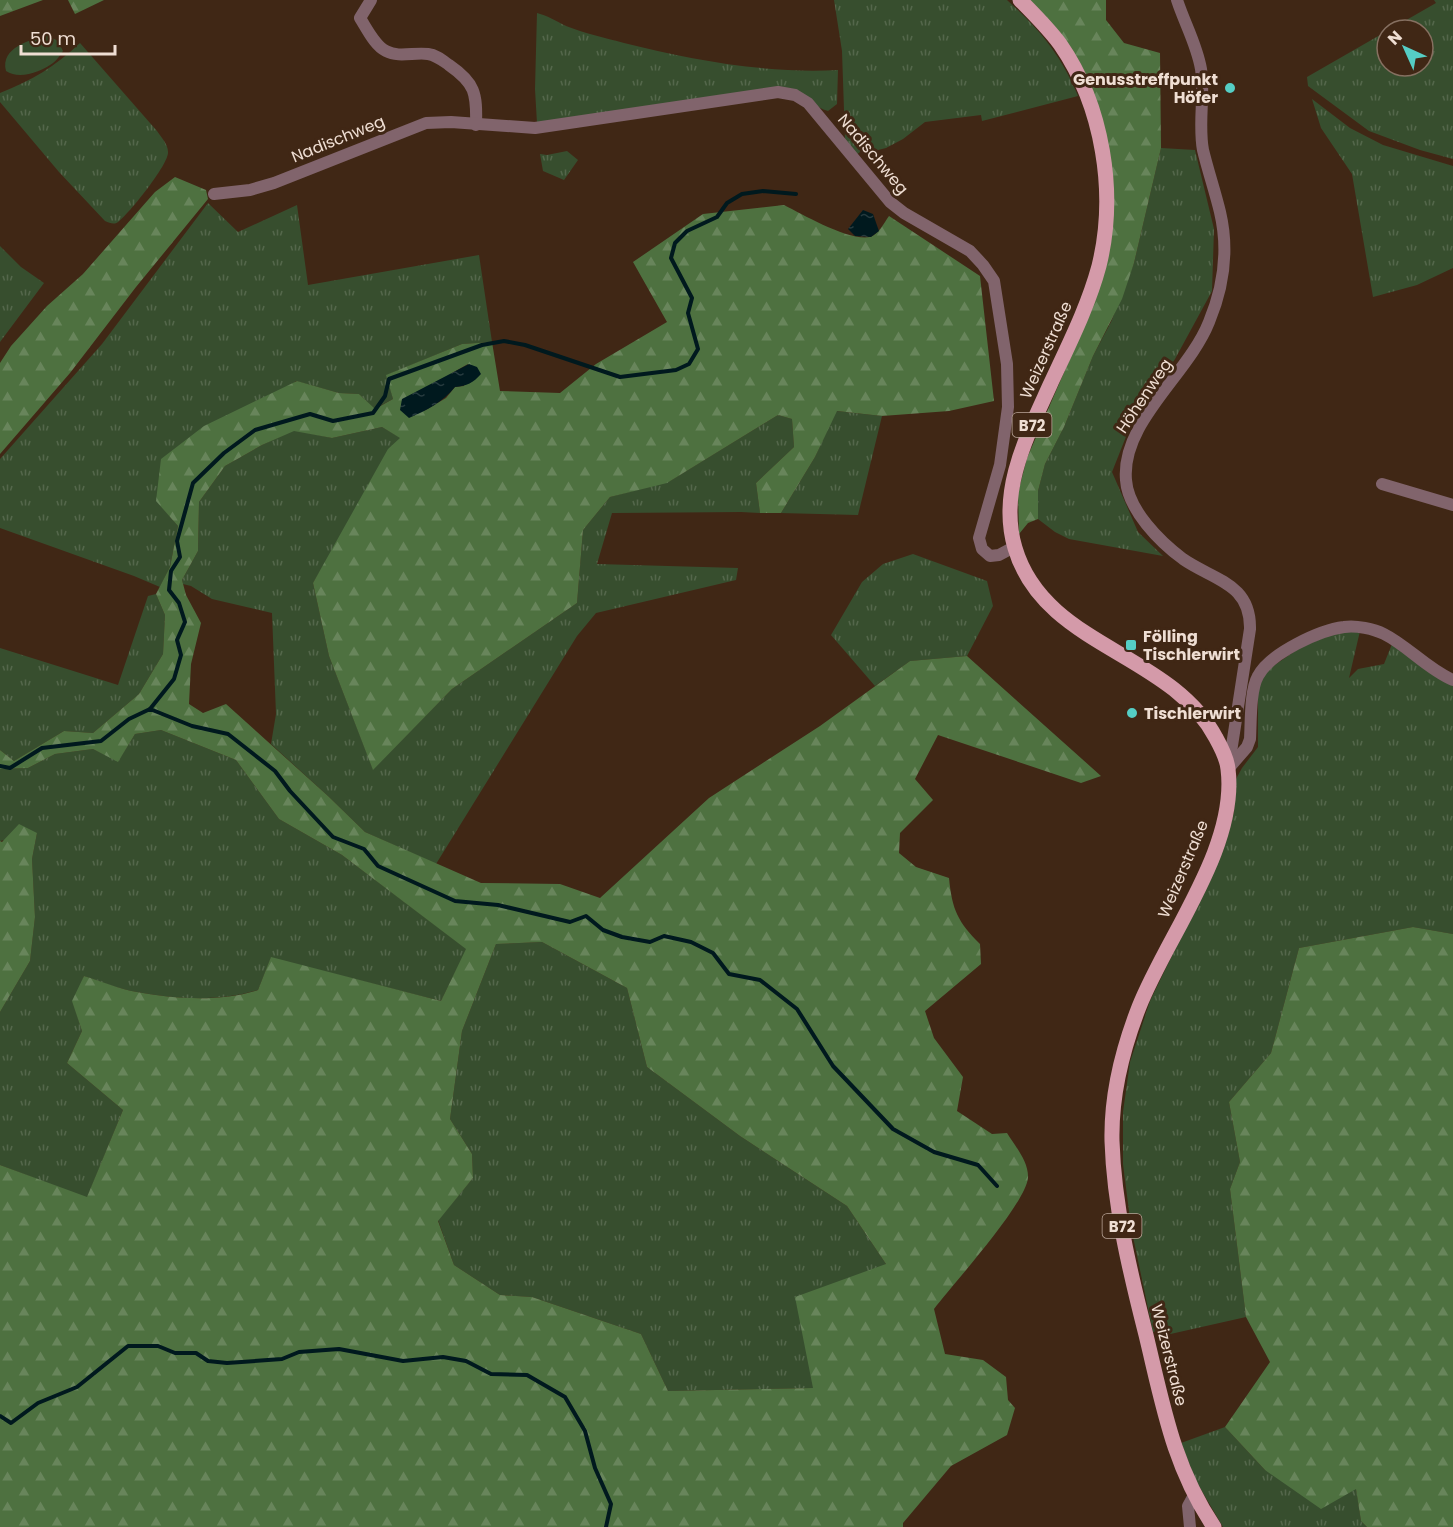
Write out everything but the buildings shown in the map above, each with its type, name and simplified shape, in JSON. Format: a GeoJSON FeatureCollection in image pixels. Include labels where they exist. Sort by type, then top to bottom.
{"type":"FeatureCollection","features":[{"type":"Feature","properties":{"kind":"main road","name":"Weizerstraße"},"geometry":{"type":"LineString","coordinates":[[1020,0],[1060,44],[1085,94],[1095,120],[1102,153],[1106,223],[1099,264],[1088,300],[1028,433],[1011,486],[1010,515],[1014,547],[1032,586],[1056,612],[1085,634],[1149,672],[1203,716],[1219,744],[1228,769],[1228,806],[1218,842],[1198,887],[1154,971],[1138,1009],[1121,1066],[1112,1140],[1130,1270],[1171,1440],[1194,1495]]}},
{"type":"Feature","properties":{"kind":"main road","name":"B72"},"geometry":{"type":"LineString","coordinates":[[1194,1495],[1214,1527]]}},
{"type":"Feature","properties":{"kind":"street"},"geometry":{"type":"LineString","coordinates":[[371,0],[360,18],[378,45],[395,55],[433,55],[465,77],[476,99],[476,125]]}},
{"type":"Feature","properties":{"kind":"street","name":"Höhenweg"},"geometry":{"type":"LineString","coordinates":[[1177,0],[1201,69],[1203,150],[1221,214],[1226,264],[1220,293],[1197,350],[1145,418],[1132,440],[1126,459],[1126,482],[1135,506],[1162,542],[1185,560],[1211,573],[1232,588],[1246,604],[1250,619],[1248,641],[1236,706],[1228,769]]}},
{"type":"Feature","properties":{"kind":"street","name":"Nadischweg"},"geometry":{"type":"LineString","coordinates":[[214,194],[250,190],[266,185],[426,123],[451,122],[535,128],[778,92],[795,95],[808,103],[890,202],[904,213],[970,251],[994,281],[1007,364],[1008,407],[1000,465],[979,538],[982,549],[990,556],[999,555],[1014,547]]}},
{"type":"Feature","properties":{"kind":"street"},"geometry":{"type":"LineString","coordinates":[[1382,484],[1453,505]]}},
{"type":"Feature","properties":{"kind":"street"},"geometry":{"type":"LineString","coordinates":[[1228,769],[1250,739],[1255,684],[1260,672],[1286,651],[1324,632],[1352,626],[1383,633],[1453,680]]}},
{"type":"Feature","properties":{"kind":"street"},"geometry":{"type":"LineString","coordinates":[[1190,1527],[1188,1506],[1194,1495]]}},
{"type":"Feature","properties":{"kind":"green space"},"geometry":{"type":"Polygon","coordinates":[[[0,0],[43,0],[0,16],[0,0]]]}},
{"type":"Feature","properties":{"kind":"green space"},"geometry":{"type":"Polygon","coordinates":[[[68,0],[104,0],[75,14],[68,0]]]}},
{"type":"Feature","properties":{"kind":"green space"},"geometry":{"type":"Polygon","coordinates":[[[834,0],[1007,0],[1049,44],[1078,96],[982,121],[981,115],[925,122],[903,139],[886,148],[860,152],[856,155],[845,139],[842,51],[834,0]]]}},
{"type":"Feature","properties":{"kind":"green space"},"geometry":{"type":"Polygon","coordinates":[[[1028,0],[1106,0],[1106,20],[1124,43],[1160,53],[1161,148],[1134,263],[1122,299],[1093,356],[1064,427],[1045,464],[1038,491],[1038,519],[1028,523],[1019,534],[1018,493],[1027,458],[1104,272],[1102,127],[1028,0]]]}},
{"type":"Feature","properties":{"kind":"green space"},"geometry":{"type":"Polygon","coordinates":[[[1434,0],[1453,0],[1453,159],[1420,150],[1369,131],[1308,86],[1307,77],[1375,38],[1375,78],[1435,78],[1435,18],[1410,18],[1436,3],[1434,0]]]}},
{"type":"Feature","properties":{"kind":"green space"},"geometry":{"type":"Polygon","coordinates":[[[537,13],[566,26],[595,35],[703,60],[784,70],[838,70],[837,104],[828,111],[792,90],[537,123],[535,89],[537,13]]]}},
{"type":"Feature","properties":{"kind":"green space"},"geometry":{"type":"Polygon","coordinates":[[[47,35],[58,41],[63,51],[54,62],[30,74],[17,75],[6,71],[5,63],[12,50],[25,42],[47,35]]]}},
{"type":"Feature","properties":{"kind":"green space"},"geometry":{"type":"Polygon","coordinates":[[[80,43],[157,131],[168,149],[167,158],[156,177],[131,209],[115,223],[105,221],[59,172],[0,102],[0,93],[43,72],[80,43]]]}},
{"type":"Feature","properties":{"kind":"green space"},"geometry":{"type":"Polygon","coordinates":[[[1312,99],[1350,128],[1383,145],[1453,166],[1453,268],[1417,285],[1373,297],[1352,174],[1321,128],[1312,99]]]}},
{"type":"Feature","properties":{"kind":"green space"},"geometry":{"type":"Polygon","coordinates":[[[1161,148],[1195,150],[1214,229],[1212,291],[1175,359],[1131,424],[1112,472],[1138,532],[1163,556],[1069,539],[1038,519],[1038,491],[1045,464],[1064,427],[1093,356],[1111,322],[1134,263],[1161,148]]]}},
{"type":"Feature","properties":{"kind":"green space"},"geometry":{"type":"Polygon","coordinates":[[[567,151],[578,160],[564,180],[543,171],[540,154],[567,151]]]}},
{"type":"Feature","properties":{"kind":"green space"},"geometry":{"type":"Polygon","coordinates":[[[175,177],[206,190],[208,199],[70,373],[0,454],[0,363],[11,346],[47,306],[83,274],[155,192],[175,177]]]}},
{"type":"Feature","properties":{"kind":"green space"},"geometry":{"type":"Polygon","coordinates":[[[208,203],[238,232],[297,205],[308,285],[479,255],[492,342],[462,344],[387,375],[393,399],[374,409],[359,394],[339,393],[296,381],[157,501],[178,526],[170,567],[160,587],[0,528],[0,459],[102,344],[208,203]]]}},
{"type":"Feature","properties":{"kind":"green space"},"geometry":{"type":"Polygon","coordinates":[[[784,205],[838,231],[861,237],[876,234],[889,216],[980,276],[994,401],[949,411],[882,416],[837,411],[815,457],[781,513],[760,513],[756,483],[794,447],[792,419],[778,415],[667,483],[610,497],[583,530],[577,603],[452,689],[373,770],[329,656],[313,583],[388,449],[400,438],[382,427],[332,438],[294,431],[262,445],[225,466],[199,502],[198,551],[182,580],[186,595],[201,623],[191,664],[189,704],[203,713],[226,704],[365,832],[481,883],[560,884],[600,898],[709,798],[820,726],[910,661],[967,656],[1101,776],[1081,783],[938,735],[915,779],[933,800],[900,833],[899,853],[916,867],[949,878],[957,915],[980,944],[981,964],[925,1011],[934,1038],[963,1077],[957,1111],[992,1134],[1007,1133],[1021,1154],[1028,1172],[1024,1190],[1002,1225],[934,1309],[945,1354],[983,1360],[1006,1377],[1008,1400],[1015,1408],[1007,1435],[951,1466],[903,1523],[903,1527],[0,1527],[0,1165],[87,1197],[123,1110],[67,1063],[82,1031],[72,1001],[84,976],[124,989],[152,994],[182,998],[213,998],[258,990],[271,957],[441,1001],[466,949],[342,855],[279,819],[236,760],[161,730],[135,734],[118,762],[93,749],[55,754],[28,768],[0,769],[0,750],[14,761],[64,731],[93,733],[139,694],[163,654],[165,615],[156,594],[170,567],[178,526],[156,501],[161,459],[204,426],[297,381],[339,393],[359,394],[375,409],[393,399],[386,375],[462,344],[492,342],[500,391],[560,393],[596,364],[667,322],[633,262],[703,214],[784,205]],[[468,364],[452,373],[424,411],[446,398],[455,387],[464,386],[468,364]],[[542,942],[496,944],[462,1031],[450,1119],[472,1154],[473,1178],[438,1221],[454,1265],[500,1295],[532,1297],[641,1334],[668,1391],[813,1388],[795,1297],[886,1264],[847,1206],[740,1136],[647,1067],[627,988],[542,942]]]}},
{"type":"Feature","properties":{"kind":"green space"},"geometry":{"type":"Polygon","coordinates":[[[0,246],[21,267],[44,283],[0,342],[0,246]]]}},
{"type":"Feature","properties":{"kind":"green space"},"geometry":{"type":"Polygon","coordinates":[[[836,411],[882,416],[858,515],[781,513],[815,457],[836,411]]]}},
{"type":"Feature","properties":{"kind":"green space"},"geometry":{"type":"Polygon","coordinates":[[[778,415],[792,419],[794,447],[756,483],[760,513],[612,513],[597,564],[738,568],[736,580],[596,613],[577,636],[436,864],[365,832],[271,744],[276,714],[272,613],[212,599],[191,586],[183,584],[182,580],[198,551],[199,502],[225,466],[294,430],[332,438],[382,427],[401,438],[313,583],[329,656],[373,769],[452,689],[577,603],[583,530],[610,497],[670,481],[778,415]]]}},
{"type":"Feature","properties":{"kind":"green space"},"geometry":{"type":"Polygon","coordinates":[[[913,554],[987,581],[993,606],[967,656],[910,661],[875,686],[831,635],[862,582],[883,564],[913,554]]]}},
{"type":"Feature","properties":{"kind":"green space"},"geometry":{"type":"Polygon","coordinates":[[[156,594],[165,615],[163,654],[139,694],[93,733],[64,731],[14,761],[0,750],[0,648],[118,685],[148,596],[156,594]]]}},
{"type":"Feature","properties":{"kind":"green space"},"geometry":{"type":"Polygon","coordinates":[[[1360,631],[1349,678],[1358,669],[1384,664],[1392,644],[1453,684],[1453,934],[1413,927],[1299,948],[1271,1053],[1229,1102],[1240,1162],[1230,1189],[1246,1317],[1166,1335],[1165,1330],[1153,1332],[1131,1227],[1123,1164],[1123,1112],[1130,1062],[1150,1001],[1224,848],[1234,812],[1236,779],[1258,747],[1258,689],[1266,671],[1301,647],[1338,632],[1360,631]]]}},
{"type":"Feature","properties":{"kind":"green space"},"geometry":{"type":"Polygon","coordinates":[[[161,730],[236,760],[279,819],[342,855],[467,949],[441,1001],[271,958],[258,990],[213,998],[182,998],[152,994],[124,989],[84,976],[74,1005],[82,1031],[67,1063],[123,1110],[87,1198],[0,1165],[0,1012],[30,961],[35,917],[32,859],[37,833],[0,841],[0,769],[28,768],[55,754],[93,749],[118,761],[135,734],[161,730]]]}},
{"type":"Feature","properties":{"kind":"green space"},"geometry":{"type":"Polygon","coordinates":[[[19,824],[37,833],[32,859],[35,917],[30,961],[0,1012],[0,841],[2,842],[19,824]]]}},
{"type":"Feature","properties":{"kind":"green space"},"geometry":{"type":"Polygon","coordinates":[[[1413,927],[1453,934],[1453,1527],[1367,1527],[1361,1521],[1356,1489],[1321,1509],[1265,1470],[1225,1427],[1270,1362],[1246,1317],[1230,1189],[1240,1162],[1229,1102],[1271,1053],[1299,948],[1413,927]]]}},
{"type":"Feature","properties":{"kind":"green space"},"geometry":{"type":"Polygon","coordinates":[[[542,942],[627,988],[647,1067],[740,1136],[847,1206],[886,1264],[813,1388],[668,1391],[641,1334],[532,1297],[500,1295],[454,1265],[438,1220],[473,1178],[472,1154],[450,1119],[462,1031],[496,944],[542,942]]]}},
{"type":"Feature","properties":{"kind":"green space"},"geometry":{"type":"Polygon","coordinates":[[[1225,1427],[1265,1470],[1356,1488],[1361,1521],[1367,1527],[1223,1527],[1196,1481],[1181,1443],[1225,1427]]]}},
{"type":"Feature","properties":{"kind":"water"},"geometry":{"type":"Polygon","coordinates":[[[863,210],[873,214],[879,231],[871,237],[855,236],[848,229],[863,210]]]}},
{"type":"Feature","properties":{"kind":"water"},"geometry":{"type":"Polygon","coordinates":[[[469,364],[477,367],[481,374],[472,382],[455,387],[434,405],[409,418],[400,410],[402,399],[469,364]]]}},
{"type":"Feature","properties":{"kind":"waterway"},"geometry":{"type":"LineString","coordinates":[[150,709],[174,679],[181,655],[177,640],[185,622],[179,603],[169,590],[171,571],[180,557],[177,541],[193,483],[224,453],[255,430],[310,414],[333,421],[373,413],[385,396],[389,379],[482,345],[504,341],[525,345],[620,377],[676,370],[689,364],[698,349],[688,313],[692,298],[671,258],[675,243],[687,231],[717,217],[727,203],[742,194],[763,191],[796,194]]}},
{"type":"Feature","properties":{"kind":"waterway"},"geometry":{"type":"LineString","coordinates":[[0,766],[10,768],[42,748],[101,741],[129,719],[150,709],[192,726],[228,734],[275,771],[290,791],[333,837],[364,849],[378,866],[455,901],[498,905],[570,922],[586,916],[603,930],[622,937],[650,942],[664,936],[691,942],[713,953],[729,974],[760,980],[797,1009],[833,1066],[893,1129],[934,1152],[978,1165],[997,1186]]}},
{"type":"Feature","properties":{"kind":"waterway"},"geometry":{"type":"LineString","coordinates":[[0,1416],[11,1423],[38,1403],[77,1387],[128,1346],[158,1346],[175,1353],[196,1353],[208,1361],[227,1363],[282,1359],[299,1352],[339,1349],[403,1361],[443,1357],[466,1361],[491,1374],[527,1375],[565,1397],[585,1431],[595,1468],[611,1504],[606,1527]]}},
{"type":"Feature","properties":{"kind":"place","name":"Genusstreffpunkt Höfer"},"geometry":{"type":"Point","coordinates":[1230,88]}},
{"type":"Feature","properties":{"kind":"place","name":"Fölling Tischlerwirt"},"geometry":{"type":"Point","coordinates":[1131,645]}},
{"type":"Feature","properties":{"kind":"place","name":"Tischlerwirt"},"geometry":{"type":"Point","coordinates":[1132,713]}}]}
